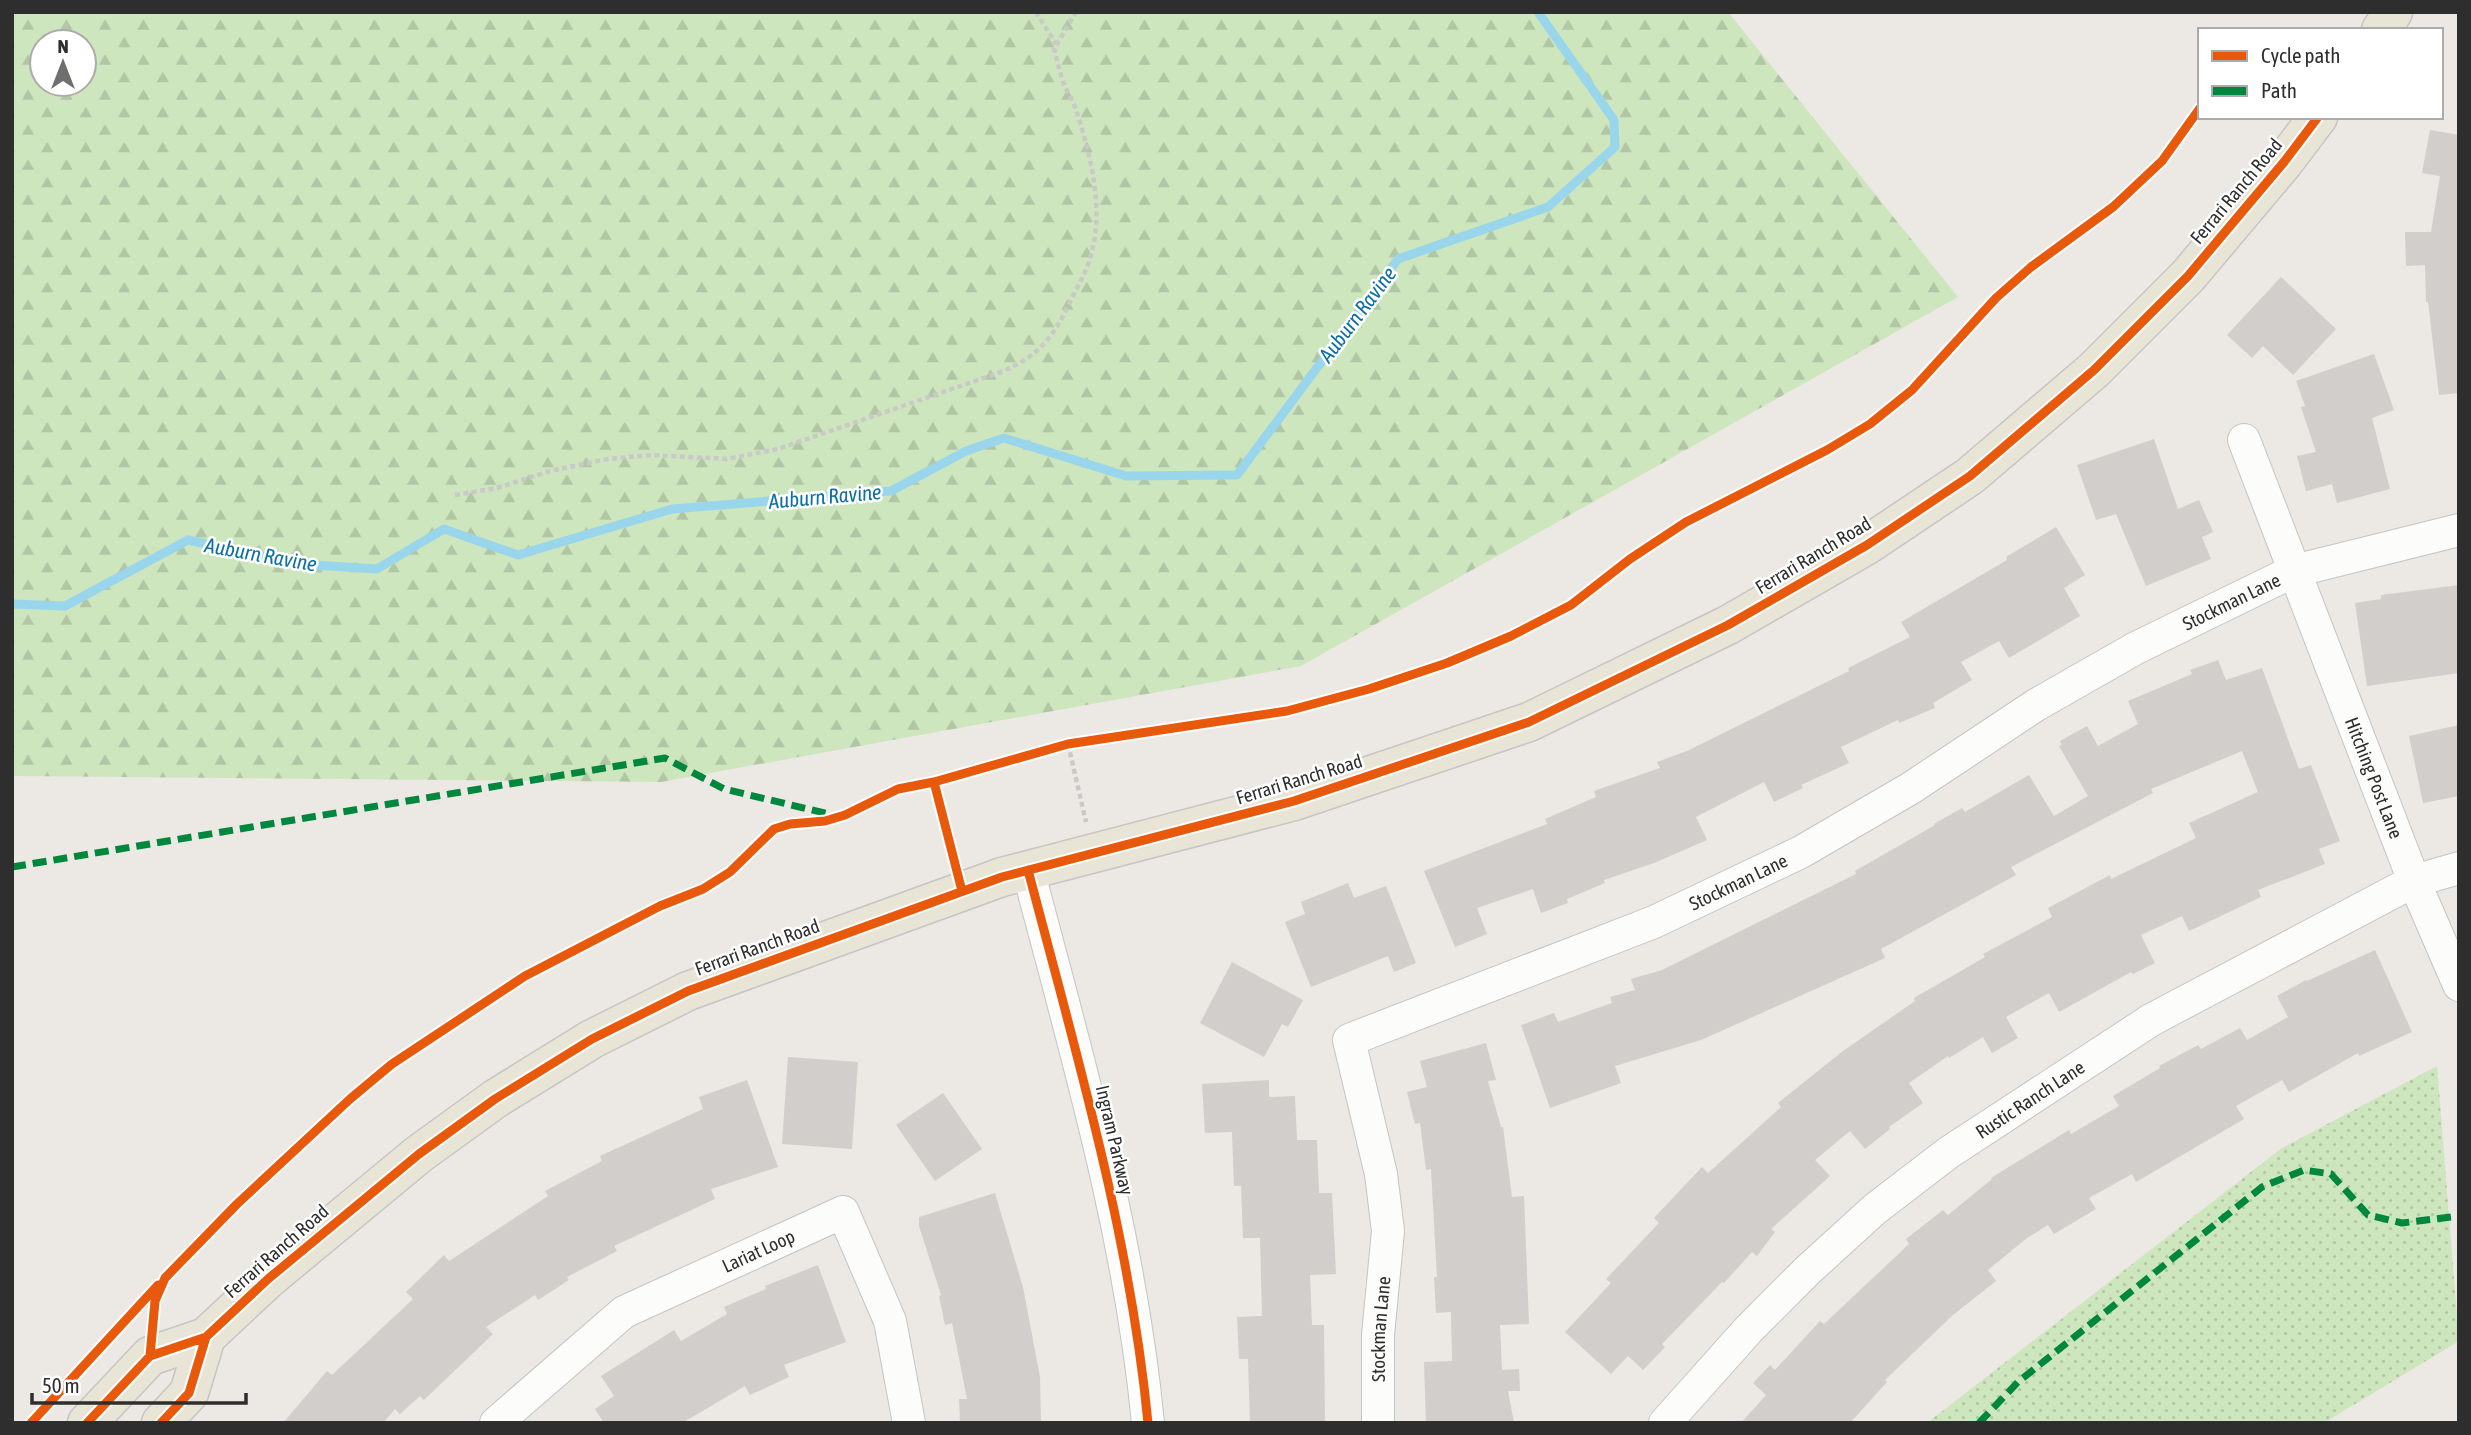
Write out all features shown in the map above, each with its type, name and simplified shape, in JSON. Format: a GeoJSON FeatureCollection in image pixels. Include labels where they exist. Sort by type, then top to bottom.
{"type":"FeatureCollection","features":[{"type":"Feature","properties":{"kind":"main road"},"geometry":{"type":"LineString","coordinates":[[2382,28],[2393,12]]}},
{"type":"Feature","properties":{"kind":"main road","name":"Ferrari Ranch Road"},"geometry":{"type":"LineString","coordinates":[[87,1423],[150,1356],[206,1337],[268,1279],[419,1154],[495,1099],[592,1039],[688,991],[982,884],[1294,802],[1529,722],[1728,625],[1867,545],[1970,476],[2094,370],[2188,276],[2316,119]]}},
{"type":"Feature","properties":{"kind":"main road"},"geometry":{"type":"LineString","coordinates":[[161,1423],[189,1393],[206,1337]]}},
{"type":"Feature","properties":{"kind":"street","name":"Hitching Post Lane"},"geometry":{"type":"LineString","coordinates":[[2244,440],[2414,881],[2459,985]]}},
{"type":"Feature","properties":{"kind":"street","name":"Stockman Lane"},"geometry":{"type":"LineString","coordinates":[[1378,1423],[1378,1335],[1388,1231],[1381,1174],[1349,1040],[1654,922],[1801,852],[1911,788],[2036,705],[2125,654],[2294,571],[2459,530]]}},
{"type":"Feature","properties":{"kind":"street","name":"Rustic Ranch Lane"},"geometry":{"type":"LineString","coordinates":[[1665,1423],[1749,1329],[1808,1270],[1875,1209],[1948,1153],[2151,1020],[2414,881],[2459,868]]}},
{"type":"Feature","properties":{"kind":"street","name":"Ingram Parkway"},"geometry":{"type":"LineString","coordinates":[[1028,870],[1094,1123],[1121,1242],[1141,1350],[1148,1423]]}},
{"type":"Feature","properties":{"kind":"street","name":"Lariat Loop"},"geometry":{"type":"LineString","coordinates":[[496,1423],[624,1312],[843,1212],[890,1321],[909,1423]]}},
{"type":"Feature","properties":{"kind":"path"},"geometry":{"type":"LineString","coordinates":[[1036,12],[1057,45]]}},
{"type":"Feature","properties":{"kind":"path"},"geometry":{"type":"LineString","coordinates":[[455,495],[497,488],[550,471],[608,459],[651,455],[727,458],[778,449],[1001,372],[1021,364],[1040,351],[1059,326],[1090,259],[1095,235],[1096,208],[1089,157],[1076,108],[1060,72],[1054,50],[1076,12]]}},
{"type":"Feature","properties":{"kind":"path"},"geometry":{"type":"LineString","coordinates":[[1054,748],[1080,742]]}},
{"type":"Feature","properties":{"kind":"path"},"geometry":{"type":"LineString","coordinates":[[1068,744],[1094,853]]}},
{"type":"Feature","properties":{"kind":"green space"},"geometry":{"type":"Polygon","coordinates":[[[12,12],[1728,12],[1958,297],[1301,666],[661,782],[12,776],[12,12]]]}},
{"type":"Feature","properties":{"kind":"green space"},"geometry":{"type":"Polygon","coordinates":[[[2437,1066],[2459,1341],[2324,1423],[1927,1423],[2282,1148],[2437,1066]]]}},
{"type":"Feature","properties":{"kind":"building"},"geometry":{"type":"Polygon","coordinates":[[[2430,130],[2459,135],[2459,393],[2439,395],[2426,302],[2425,265],[2406,266],[2405,232],[2431,232],[2440,176],[2422,173],[2430,130]]]}},
{"type":"Feature","properties":{"kind":"building"},"geometry":{"type":"Polygon","coordinates":[[[2281,277],[2336,329],[2293,375],[2263,346],[2252,358],[2227,335],[2281,277]]]}},
{"type":"Feature","properties":{"kind":"building"},"geometry":{"type":"Polygon","coordinates":[[[2374,354],[2394,410],[2372,418],[2390,489],[2337,503],[2332,484],[2306,491],[2297,456],[2316,452],[2301,407],[2305,406],[2296,381],[2374,354]]]}},
{"type":"Feature","properties":{"kind":"building"},"geometry":{"type":"Polygon","coordinates":[[[2154,439],[2178,509],[2199,500],[2213,532],[2202,537],[2211,559],[2146,586],[2116,514],[2096,520],[2077,465],[2154,439]]]}},
{"type":"Feature","properties":{"kind":"building"},"geometry":{"type":"Polygon","coordinates":[[[2056,527],[2085,575],[2064,588],[2080,616],[2009,658],[1999,641],[1961,662],[1972,680],[1933,703],[1935,708],[1899,723],[1898,720],[1841,747],[1849,763],[1801,785],[1803,788],[1774,802],[1764,782],[1696,817],[1707,840],[1654,863],[1604,880],[1605,883],[1567,899],[1568,903],[1541,913],[1533,889],[1477,908],[1487,934],[1455,947],[1424,871],[1547,824],[1545,819],[1596,797],[1594,791],[1660,768],[1657,762],[1687,751],[1849,671],[1848,668],[1910,637],[1901,622],[2007,560],[2006,557],[2056,527]]]}},
{"type":"Feature","properties":{"kind":"building"},"geometry":{"type":"Polygon","coordinates":[[[2459,585],[2459,673],[2367,686],[2355,603],[2381,599],[2381,595],[2459,585]]]}},
{"type":"Feature","properties":{"kind":"building"},"geometry":{"type":"Polygon","coordinates":[[[2218,660],[2226,680],[2262,668],[2299,769],[2311,765],[2340,841],[2319,849],[2325,864],[2258,890],[2261,897],[2189,931],[2182,916],[2141,935],[2155,963],[2133,974],[2131,972],[2059,1012],[2049,993],[2006,1017],[2018,1038],[1992,1053],[1983,1037],[1949,1058],[1948,1056],[1909,1083],[1923,1103],[1889,1127],[1890,1129],[1865,1149],[1850,1131],[1815,1160],[1830,1176],[1771,1229],[1775,1232],[1757,1256],[1752,1252],[1724,1283],[1722,1282],[1662,1344],[1665,1347],[1643,1370],[1628,1356],[1611,1374],[1565,1332],[1611,1283],[1606,1279],[1659,1223],[1654,1218],[1702,1167],[1708,1173],[1781,1107],[1778,1103],[1843,1051],[1915,1001],[1914,998],[1985,957],[1983,954],[2052,917],[2048,908],[2110,875],[2111,879],[2196,838],[2189,823],[2258,792],[2242,751],[2151,789],[2153,793],[2011,867],[2016,875],[1881,949],[1885,958],[1701,1040],[1615,1066],[1621,1083],[1550,1108],[1521,1025],[1554,1013],[1558,1022],[1612,1003],[1610,997],[1635,990],[1631,979],[1662,970],[1856,874],[1855,871],[1934,824],[1962,808],[1965,812],[2029,775],[2054,816],[2088,796],[2059,746],[2062,745],[2060,741],[2087,726],[2098,746],[2138,724],[2128,701],[2192,674],[2190,670],[2218,660]]]}},
{"type":"Feature","properties":{"kind":"building"},"geometry":{"type":"Polygon","coordinates":[[[2459,725],[2459,796],[2423,803],[2409,736],[2459,725]]]}},
{"type":"Feature","properties":{"kind":"building"},"geometry":{"type":"Polygon","coordinates":[[[1348,883],[1354,898],[1386,886],[1416,963],[1394,972],[1388,956],[1311,987],[1285,922],[1305,914],[1301,902],[1348,883]]]}},
{"type":"Feature","properties":{"kind":"building"},"geometry":{"type":"Polygon","coordinates":[[[2375,950],[2412,1032],[2359,1056],[2358,1053],[2289,1092],[2282,1080],[2236,1106],[2244,1119],[2136,1182],[2132,1174],[2089,1198],[2096,1209],[2054,1234],[2048,1225],[2027,1238],[1988,1270],[1996,1281],[1953,1315],[1885,1380],[1887,1382],[1850,1423],[1741,1423],[1766,1395],[1753,1383],[1770,1365],[1775,1370],[1820,1321],[1824,1324],[1909,1244],[1906,1239],[1943,1210],[1948,1215],[1991,1178],[2069,1130],[2071,1134],[2119,1106],[2113,1096],[2160,1068],[2159,1066],[2198,1045],[2201,1049],[2240,1028],[2247,1040],[2288,1017],[2277,996],[2306,980],[2375,950]]]}},
{"type":"Feature","properties":{"kind":"building"},"geometry":{"type":"Polygon","coordinates":[[[1232,962],[1303,1000],[1288,1027],[1282,1024],[1264,1057],[1200,1023],[1232,962]]]}},
{"type":"Feature","properties":{"kind":"building"},"geometry":{"type":"Polygon","coordinates":[[[1486,1043],[1496,1080],[1488,1081],[1503,1127],[1512,1197],[1524,1196],[1529,1324],[1500,1325],[1502,1370],[1519,1369],[1520,1391],[1508,1391],[1514,1423],[1426,1423],[1424,1362],[1452,1361],[1451,1312],[1436,1313],[1434,1277],[1437,1277],[1431,1169],[1426,1170],[1420,1123],[1415,1124],[1407,1092],[1427,1087],[1420,1061],[1486,1043]]]}},
{"type":"Feature","properties":{"kind":"building"},"geometry":{"type":"Polygon","coordinates":[[[788,1057],[858,1062],[852,1149],[782,1144],[788,1057]]]}},
{"type":"Feature","properties":{"kind":"building"},"geometry":{"type":"Polygon","coordinates":[[[747,1080],[778,1167],[711,1189],[715,1199],[614,1246],[617,1251],[567,1277],[569,1280],[538,1300],[535,1295],[486,1327],[493,1334],[424,1400],[420,1396],[400,1414],[395,1409],[383,1423],[283,1423],[327,1371],[332,1375],[413,1299],[406,1292],[444,1255],[449,1261],[548,1196],[545,1191],[602,1161],[600,1156],[703,1109],[699,1097],[747,1080]]]}},
{"type":"Feature","properties":{"kind":"building"},"geometry":{"type":"Polygon","coordinates":[[[1269,1080],[1269,1097],[1295,1096],[1297,1140],[1317,1140],[1319,1193],[1332,1193],[1336,1274],[1310,1275],[1312,1325],[1324,1325],[1325,1423],[1250,1423],[1248,1359],[1239,1359],[1237,1317],[1262,1316],[1260,1238],[1243,1238],[1241,1186],[1234,1186],[1232,1132],[1205,1133],[1202,1084],[1269,1080]]]}},
{"type":"Feature","properties":{"kind":"building"},"geometry":{"type":"Polygon","coordinates":[[[943,1093],[982,1149],[935,1181],[896,1125],[943,1093]]]}},
{"type":"Feature","properties":{"kind":"building"},"geometry":{"type":"Polygon","coordinates":[[[995,1193],[1023,1287],[1040,1377],[1041,1423],[960,1423],[959,1399],[967,1399],[952,1323],[945,1325],[939,1296],[941,1295],[919,1226],[919,1217],[995,1193]]]}},
{"type":"Feature","properties":{"kind":"building"},"geometry":{"type":"Polygon","coordinates":[[[818,1265],[846,1342],[784,1365],[789,1377],[750,1395],[745,1386],[682,1423],[604,1423],[595,1409],[614,1396],[601,1376],[674,1330],[681,1341],[727,1314],[724,1307],[766,1289],[765,1286],[818,1265]]]}},
{"type":"Feature","properties":{"kind":"waterway","name":"Auburn Ravine"},"geometry":{"type":"LineString","coordinates":[[12,604],[65,606],[188,540],[298,564],[377,569],[444,529],[518,555],[672,509],[891,491],[966,451],[1004,438],[1126,476],[1237,475],[1398,259],[1548,207],[1615,147],[1614,120],[1538,12]]}},
{"type":"Feature","properties":{"kind":"marked path"},"geometry":{"type":"LineString","coordinates":[[12,867],[665,758],[724,789],[829,814]]}},
{"type":"Feature","properties":{"kind":"marked path"},"geometry":{"type":"LineString","coordinates":[[1979,1423],[2018,1382],[2262,1187],[2304,1170],[2331,1174],[2368,1215],[2402,1223],[2459,1216]]}},
{"type":"Feature","properties":{"kind":"cycle path"},"geometry":{"type":"LineString","coordinates":[[150,1356],[155,1301],[165,1278],[237,1204],[350,1099],[392,1064],[525,976],[660,906],[703,889],[730,872],[774,829],[790,824],[825,821],[845,815],[898,789],[934,782],[1068,744],[1287,711],[1369,689],[1447,663],[1511,636],[1571,605],[1630,559],[1686,522],[1827,450],[1870,424],[1912,390],[1996,298],[2031,267],[2113,207],[2162,161],[2198,111]]}},
{"type":"Feature","properties":{"kind":"cycle path"},"geometry":{"type":"LineString","coordinates":[[87,1423],[150,1356],[206,1337],[268,1279],[419,1154],[495,1099],[592,1039],[688,991],[1002,877],[1294,801],[1529,722],[1728,625],[1867,545],[1970,476],[2094,370],[2188,276],[2316,119]]}},
{"type":"Feature","properties":{"kind":"cycle path"},"geometry":{"type":"LineString","coordinates":[[934,782],[962,891]]}},
{"type":"Feature","properties":{"kind":"cycle path"},"geometry":{"type":"LineString","coordinates":[[1028,870],[1115,1214],[1140,1353],[1148,1423]]}},
{"type":"Feature","properties":{"kind":"cycle path"},"geometry":{"type":"LineString","coordinates":[[31,1423],[158,1285]]}},
{"type":"Feature","properties":{"kind":"cycle path"},"geometry":{"type":"LineString","coordinates":[[161,1423],[189,1393],[206,1337]]}}]}
